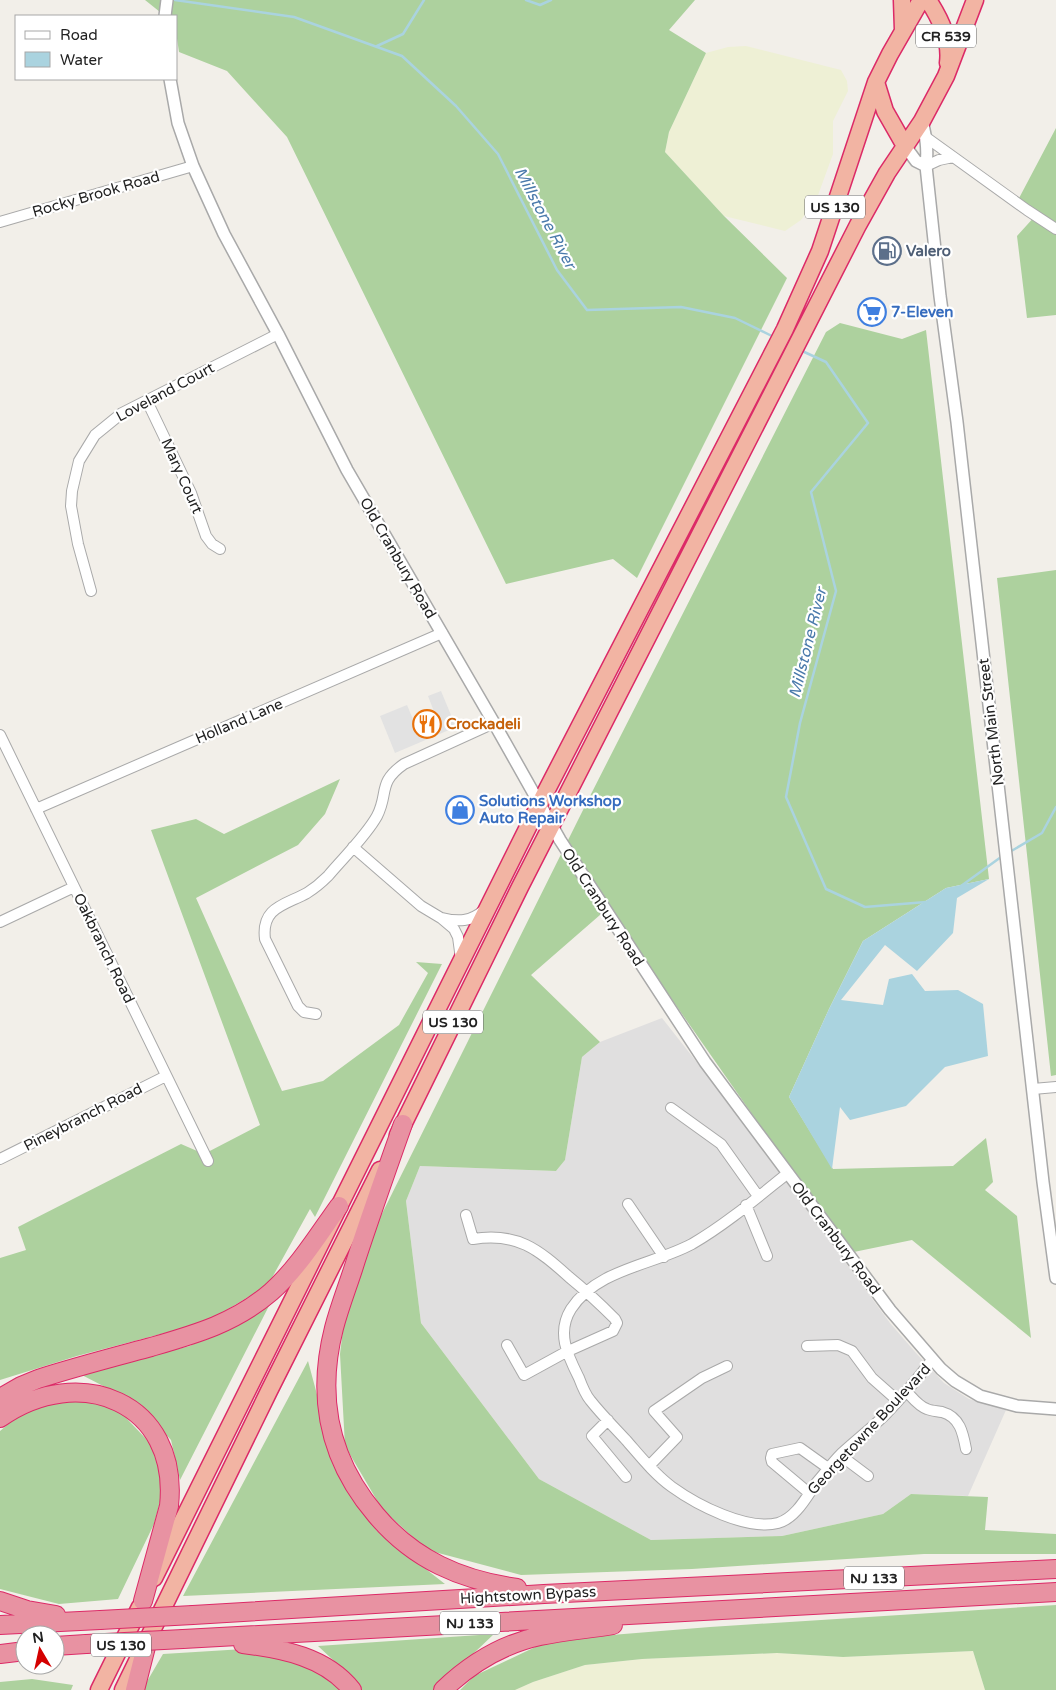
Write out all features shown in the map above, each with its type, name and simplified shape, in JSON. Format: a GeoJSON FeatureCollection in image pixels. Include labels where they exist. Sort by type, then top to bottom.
{"type":"FeatureCollection","features":[{"type":"Feature","properties":{"kind":"highway","name":"CR 539"},"geometry":{"type":"LineString","coordinates":[[902,0],[906,26]]}},
{"type":"Feature","properties":{"kind":"highway","name":"US 130"},"geometry":{"type":"LineString","coordinates":[[99,1690],[540,803],[774,350],[820,251],[876,82],[921,0]]}},
{"type":"Feature","properties":{"kind":"highway","name":"CR 539"},"geometry":{"type":"LineString","coordinates":[[928,0],[945,33],[949,59],[946,76]]}},
{"type":"Feature","properties":{"kind":"highway","name":"US 130"},"geometry":{"type":"LineString","coordinates":[[123,1690],[551,825],[858,225],[887,173],[922,121],[946,76],[975,0]]}},
{"type":"Feature","properties":{"kind":"highway"},"geometry":{"type":"LineString","coordinates":[[906,26],[924,18],[938,24],[945,33]]}},
{"type":"Feature","properties":{"kind":"highway"},"geometry":{"type":"LineString","coordinates":[[876,82],[892,124],[905,146]]}},
{"type":"Feature","properties":{"kind":"highway"},"geometry":{"type":"LineString","coordinates":[[892,124],[909,127],[922,121]]}},
{"type":"Feature","properties":{"kind":"highway"},"geometry":{"type":"LineString","coordinates":[[403,1124],[334,1329],[327,1390],[333,1436],[345,1469],[359,1493],[382,1522],[416,1552],[434,1563],[473,1580],[544,1594]]}},
{"type":"Feature","properties":{"kind":"highway"},"geometry":{"type":"LineString","coordinates":[[0,1398],[38,1379],[199,1334],[238,1316],[254,1306],[284,1280],[339,1206]]}},
{"type":"Feature","properties":{"kind":"highway"},"geometry":{"type":"LineString","coordinates":[[0,1418],[27,1402],[41,1397],[58,1393],[79,1392],[100,1395],[115,1400],[137,1415],[148,1426],[163,1450],[169,1470],[171,1490],[169,1506],[143,1601]]}},
{"type":"Feature","properties":{"kind":"highway","name":"Hightstown Bypass"},"geometry":{"type":"LineString","coordinates":[[0,1625],[544,1594],[1056,1569]]}},
{"type":"Feature","properties":{"kind":"highway","name":"Hightstown Bypass"},"geometry":{"type":"LineString","coordinates":[[67,1646],[1056,1592]]}},
{"type":"Feature","properties":{"kind":"highway"},"geometry":{"type":"LineString","coordinates":[[0,1601],[27,1610],[93,1620]]}},
{"type":"Feature","properties":{"kind":"highway"},"geometry":{"type":"LineString","coordinates":[[442,1690],[461,1673],[497,1651],[540,1636],[744,1608]]}},
{"type":"Feature","properties":{"kind":"highway"},"geometry":{"type":"LineString","coordinates":[[190,1638],[269,1647],[312,1659],[341,1677],[352,1690]]}},
{"type":"Feature","properties":{"kind":"highway"},"geometry":{"type":"LineString","coordinates":[[135,1690],[148,1639]]}},
{"type":"Feature","properties":{"kind":"highway"},"geometry":{"type":"LineString","coordinates":[[0,1649],[15,1649]]}},
{"type":"Feature","properties":{"kind":"highway"},"geometry":{"type":"LineString","coordinates":[[0,1654],[15,1651]]}},
{"type":"Feature","properties":{"kind":"street","name":"Old Cranbury Road"},"geometry":{"type":"LineString","coordinates":[[170,80],[178,123],[192,166],[224,234],[278,334],[347,470],[551,825],[705,1062],[890,1310],[932,1360],[955,1381],[980,1396],[1017,1406],[1056,1409]]}},
{"type":"Feature","properties":{"kind":"street","name":"North Main Street"},"geometry":{"type":"LineString","coordinates":[[922,121],[928,152],[926,166],[940,296],[957,422],[1056,1278]]}},
{"type":"Feature","properties":{"kind":"street"},"geometry":{"type":"LineString","coordinates":[[926,138],[1019,205],[1056,229]]}},
{"type":"Feature","properties":{"kind":"street"},"geometry":{"type":"LineString","coordinates":[[905,146],[916,161],[926,166],[939,160],[953,157]]}},
{"type":"Feature","properties":{"kind":"street","name":"Rocky Brook Road"},"geometry":{"type":"LineString","coordinates":[[0,222],[192,166]]}},
{"type":"Feature","properties":{"kind":"street","name":"Loveland Court"},"geometry":{"type":"LineString","coordinates":[[91,591],[78,544],[71,506],[72,491],[79,461],[95,435],[122,413],[278,334]]}},
{"type":"Feature","properties":{"kind":"street","name":"Mary Court"},"geometry":{"type":"LineString","coordinates":[[147,401],[191,493],[206,536],[212,544],[220,549]]}},
{"type":"Feature","properties":{"kind":"street","name":"Holland Lane"},"geometry":{"type":"LineString","coordinates":[[36,809],[442,633]]}},
{"type":"Feature","properties":{"kind":"street"},"geometry":{"type":"LineString","coordinates":[[316,1014],[304,1012],[298,1006],[264,939],[265,923],[274,910],[318,886],[353,847],[377,816],[384,787],[388,778],[395,770],[404,764],[494,723]]}},
{"type":"Feature","properties":{"kind":"street","name":"Oakbranch Road"},"geometry":{"type":"LineString","coordinates":[[0,735],[208,1162]]}},
{"type":"Feature","properties":{"kind":"street"},"geometry":{"type":"LineString","coordinates":[[353,847],[421,906],[441,918],[454,930],[458,937],[461,961]]}},
{"type":"Feature","properties":{"kind":"street"},"geometry":{"type":"LineString","coordinates":[[0,922],[74,887]]}},
{"type":"Feature","properties":{"kind":"street"},"geometry":{"type":"LineString","coordinates":[[441,918],[457,922],[465,921],[479,915],[489,906]]}},
{"type":"Feature","properties":{"kind":"street","name":"Pineybranch Road"},"geometry":{"type":"LineString","coordinates":[[0,1159],[166,1076]]}},
{"type":"Feature","properties":{"kind":"street"},"geometry":{"type":"LineString","coordinates":[[1033,1089],[1056,1087]]}},
{"type":"Feature","properties":{"kind":"street"},"geometry":{"type":"LineString","coordinates":[[671,1108],[721,1144],[758,1196]]}},
{"type":"Feature","properties":{"kind":"street","name":"Georgetowne Boulevard"},"geometry":{"type":"LineString","coordinates":[[788,1173],[711,1232],[693,1243],[664,1257],[609,1277],[576,1302],[569,1312],[563,1333],[566,1352],[589,1399],[649,1466],[661,1478],[684,1495],[740,1522],[754,1524],[780,1523],[794,1513],[828,1468],[898,1401],[932,1360]]}},
{"type":"Feature","properties":{"kind":"street"},"geometry":{"type":"LineString","coordinates":[[628,1204],[664,1257]]}},
{"type":"Feature","properties":{"kind":"street"},"geometry":{"type":"LineString","coordinates":[[746,1205],[767,1256]]}},
{"type":"Feature","properties":{"kind":"street"},"geometry":{"type":"LineString","coordinates":[[466,1215],[473,1239],[505,1238],[532,1247],[546,1256],[587,1292],[615,1318],[617,1323],[613,1331],[566,1352],[524,1375],[507,1345]]}},
{"type":"Feature","properties":{"kind":"street"},"geometry":{"type":"LineString","coordinates":[[807,1346],[838,1345],[852,1351],[872,1378],[898,1401]]}},
{"type":"Feature","properties":{"kind":"street"},"geometry":{"type":"LineString","coordinates":[[649,1466],[677,1437],[654,1411],[702,1378],[727,1366]]}},
{"type":"Feature","properties":{"kind":"street"},"geometry":{"type":"LineString","coordinates":[[906,1391],[920,1406],[944,1413],[956,1421],[961,1428],[966,1449]]}},
{"type":"Feature","properties":{"kind":"street"},"geometry":{"type":"LineString","coordinates":[[608,1420],[592,1436],[626,1477]]}},
{"type":"Feature","properties":{"kind":"street"},"geometry":{"type":"LineString","coordinates":[[809,1493],[772,1462],[772,1454],[800,1448],[828,1468]]}},
{"type":"Feature","properties":{"kind":"street"},"geometry":{"type":"LineString","coordinates":[[840,1455],[868,1476]]}},
{"type":"Feature","properties":{"kind":"shaded area"},"geometry":{"type":"Polygon","coordinates":[[[441,691],[456,727],[395,753],[380,716],[407,705],[420,736],[440,727],[428,696],[441,691]]]}},
{"type":"Feature","properties":{"kind":"shaded area"},"geometry":{"type":"Polygon","coordinates":[[[662,1018],[710,1079],[890,1323],[916,1353],[944,1383],[969,1399],[1006,1410],[968,1496],[911,1494],[883,1514],[782,1536],[651,1540],[539,1479],[421,1323],[406,1201],[420,1166],[556,1171],[565,1160],[582,1057],[600,1042],[662,1018]]]}},
{"type":"Feature","properties":{"kind":"green space"},"geometry":{"type":"Polygon","coordinates":[[[145,0],[695,0],[669,30],[706,53],[669,132],[665,152],[724,216],[787,278],[637,578],[613,559],[506,584],[287,137],[227,71],[179,52],[178,15],[164,15],[145,0]]]}},
{"type":"Feature","properties":{"kind":"green space"},"geometry":{"type":"Polygon","coordinates":[[[746,46],[841,70],[847,81],[848,91],[833,121],[833,154],[817,198],[801,220],[785,231],[724,216],[665,152],[669,132],[706,53],[728,47],[746,46]]]}},
{"type":"Feature","properties":{"kind":"green space"},"geometry":{"type":"Polygon","coordinates":[[[1056,128],[1056,315],[1027,318],[1017,236],[1036,215],[1017,202],[1056,128]]]}},
{"type":"Feature","properties":{"kind":"green space"},"geometry":{"type":"Polygon","coordinates":[[[840,323],[902,339],[926,330],[989,879],[946,888],[863,941],[829,1009],[789,1097],[833,1169],[953,1166],[986,1138],[993,1182],[985,1190],[1017,1216],[1031,1338],[912,1240],[849,1253],[608,908],[531,975],[600,1042],[582,1057],[565,1160],[556,1171],[420,1166],[406,1201],[421,1323],[539,1479],[651,1540],[782,1536],[883,1514],[911,1494],[988,1497],[985,1530],[1056,1534],[1056,1554],[924,1554],[692,1569],[521,1575],[427,1550],[382,1509],[345,1446],[340,1354],[349,1280],[588,800],[826,332],[840,323]]]}},
{"type":"Feature","properties":{"kind":"green space"},"geometry":{"type":"Polygon","coordinates":[[[1056,570],[1056,1075],[1051,1076],[997,578],[1056,570]]]}},
{"type":"Feature","properties":{"kind":"green space"},"geometry":{"type":"Polygon","coordinates":[[[340,779],[325,814],[298,845],[196,898],[282,1091],[323,1081],[399,1025],[428,973],[416,962],[442,964],[315,1217],[310,1209],[268,1285],[207,1322],[77,1356],[0,1380],[0,1258],[26,1250],[18,1227],[181,1144],[204,1154],[260,1125],[151,830],[196,819],[224,834],[340,779]]]}},
{"type":"Feature","properties":{"kind":"green space"},"geometry":{"type":"Polygon","coordinates":[[[272,1300],[180,1480],[171,1440],[138,1404],[78,1373],[190,1346],[272,1300]]]}},
{"type":"Feature","properties":{"kind":"green space"},"geometry":{"type":"Polygon","coordinates":[[[308,1361],[338,1473],[377,1531],[445,1584],[183,1596],[308,1361]]]}},
{"type":"Feature","properties":{"kind":"green space"},"geometry":{"type":"Polygon","coordinates":[[[53,1400],[111,1402],[149,1442],[166,1480],[154,1524],[118,1599],[59,1604],[0,1589],[0,1431],[18,1416],[53,1400]]]}},
{"type":"Feature","properties":{"kind":"green space"},"geometry":{"type":"Polygon","coordinates":[[[1056,1605],[1056,1690],[985,1690],[973,1651],[843,1657],[777,1653],[642,1659],[585,1665],[515,1690],[460,1690],[474,1676],[550,1640],[710,1627],[1056,1605]]]}},
{"type":"Feature","properties":{"kind":"green space"},"geometry":{"type":"Polygon","coordinates":[[[494,1634],[435,1690],[362,1690],[361,1686],[318,1646],[494,1634]]]}},
{"type":"Feature","properties":{"kind":"green space"},"geometry":{"type":"Polygon","coordinates":[[[244,1649],[313,1667],[341,1690],[142,1690],[163,1654],[244,1649]]]}},
{"type":"Feature","properties":{"kind":"green space"},"geometry":{"type":"Polygon","coordinates":[[[973,1651],[985,1690],[515,1690],[585,1665],[642,1659],[777,1653],[843,1657],[973,1651]]]}},
{"type":"Feature","properties":{"kind":"green space"},"geometry":{"type":"Polygon","coordinates":[[[32,1679],[73,1685],[71,1690],[0,1690],[0,1682],[32,1679]]]}},
{"type":"Feature","properties":{"kind":"water"},"geometry":{"type":"Polygon","coordinates":[[[989,879],[957,898],[953,933],[917,971],[885,945],[841,1000],[883,1005],[889,979],[912,974],[925,991],[958,990],[983,1004],[988,1056],[945,1067],[906,1106],[850,1120],[840,1107],[832,1169],[789,1097],[829,1009],[863,941],[946,888],[989,879]]]}},
{"type":"Feature","properties":{"kind":"waterway","name":"Millstone River"},"geometry":{"type":"LineString","coordinates":[[175,0],[294,17],[402,56],[456,106],[498,154],[557,270],[587,310],[681,307],[735,318],[774,337]]}},
{"type":"Feature","properties":{"kind":"waterway"},"geometry":{"type":"LineString","coordinates":[[377,46],[403,34],[424,0]]}},
{"type":"Feature","properties":{"kind":"waterway"},"geometry":{"type":"LineString","coordinates":[[526,0],[540,5],[551,0]]}},
{"type":"Feature","properties":{"kind":"waterway","name":"Millstone River"},"geometry":{"type":"LineString","coordinates":[[800,350],[826,362],[868,423],[811,492],[836,591],[800,723],[786,797],[826,889],[865,907],[926,902]]}},
{"type":"Feature","properties":{"kind":"waterway","name":"Millstone River"},"geometry":{"type":"LineString","coordinates":[[1008,853],[1042,833],[1056,807]]}},
{"type":"Feature","properties":{"kind":"waterway","name":"Millstone River"},"geometry":{"type":"LineString","coordinates":[[961,886],[1001,857]]}},
{"type":"Feature","properties":{"kind":"place","name":"Valero"},"geometry":{"type":"Point","coordinates":[887,251]}},
{"type":"Feature","properties":{"kind":"place","name":"7-Eleven"},"geometry":{"type":"Point","coordinates":[872,312]}},
{"type":"Feature","properties":{"kind":"place","name":"Crockadeli"},"geometry":{"type":"Point","coordinates":[427,724]}},
{"type":"Feature","properties":{"kind":"place","name":"Solutions Workshop Auto Repair"},"geometry":{"type":"Point","coordinates":[460,810]}}]}
